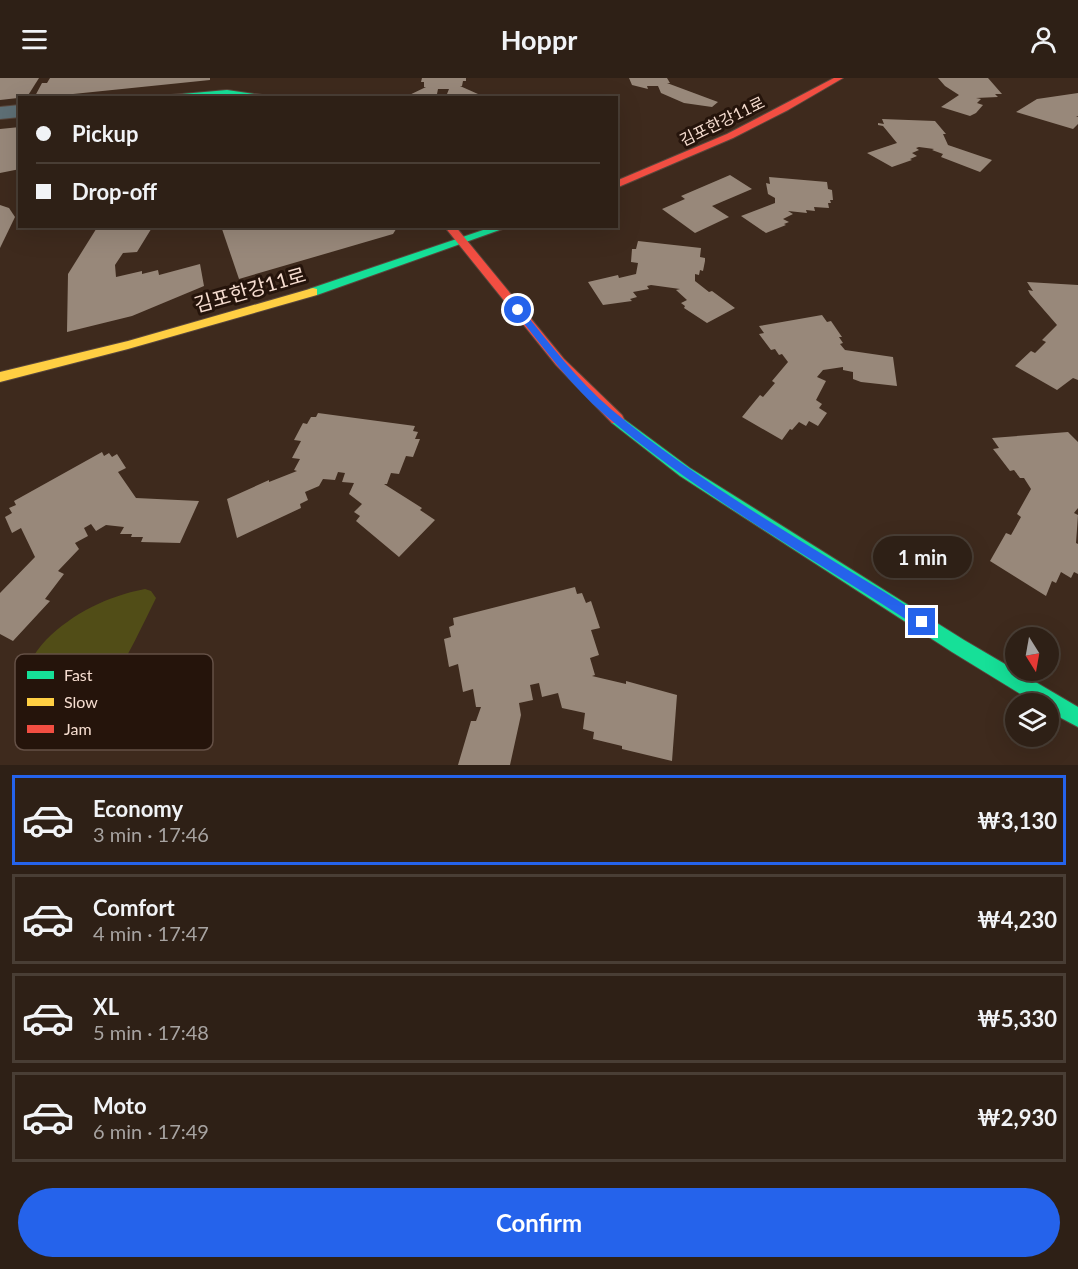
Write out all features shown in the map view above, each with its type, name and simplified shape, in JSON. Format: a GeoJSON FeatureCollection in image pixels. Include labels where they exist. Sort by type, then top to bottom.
{"type":"FeatureCollection","features":[{"type":"Feature","properties":{"kind":"street","name":"김포한강11로"},"geometry":{"type":"LineString","coordinates":[[618,184],[688,156],[787,107],[839,78]]}},
{"type":"Feature","properties":{"kind":"street"},"geometry":{"type":"LineString","coordinates":[[170,96],[227,92],[262,96]]}},
{"type":"Feature","properties":{"kind":"street"},"geometry":{"type":"LineString","coordinates":[[0,113],[18,111]]}},
{"type":"Feature","properties":{"kind":"street"},"geometry":{"type":"LineString","coordinates":[[451,228],[560,362],[607,411],[685,472],[958,646],[1078,718]]}},
{"type":"Feature","properties":{"kind":"street","name":"김포한강11로"},"geometry":{"type":"LineString","coordinates":[[0,377],[123,347],[285,301],[500,228]]}},
{"type":"Feature","properties":{"kind":"shaded area"},"geometry":{"type":"Polygon","coordinates":[[[145,589],[151,591],[156,598],[128,654],[35,654],[56,630],[79,614],[105,601],[145,589]]]}},
{"type":"Feature","properties":{"kind":"building"},"geometry":{"type":"Polygon","coordinates":[[[0,78],[39,78],[28,96],[0,100],[0,78]]]}},
{"type":"Feature","properties":{"kind":"building"},"geometry":{"type":"Polygon","coordinates":[[[50,78],[210,78],[210,80],[35,96],[42,83],[47,83],[50,78]]]}},
{"type":"Feature","properties":{"kind":"building"},"geometry":{"type":"Polygon","coordinates":[[[422,78],[466,78],[460,86],[482,96],[450,96],[447,94],[449,89],[438,89],[437,94],[434,95],[436,96],[407,96],[426,87],[424,87],[424,82],[421,82],[422,78]]]}},
{"type":"Feature","properties":{"kind":"building"},"geometry":{"type":"Polygon","coordinates":[[[629,78],[667,78],[670,83],[667,83],[718,102],[712,107],[684,103],[661,93],[658,86],[647,86],[648,89],[632,85],[629,78]]]}},
{"type":"Feature","properties":{"kind":"building"},"geometry":{"type":"Polygon","coordinates":[[[938,78],[988,78],[1002,94],[995,94],[998,97],[976,98],[981,99],[977,103],[983,105],[970,116],[941,107],[959,95],[945,86],[938,78]]]}},
{"type":"Feature","properties":{"kind":"building"},"geometry":{"type":"Polygon","coordinates":[[[1078,93],[1078,116],[1076,116],[1078,124],[1073,129],[1016,112],[1037,99],[1078,93]]]}},
{"type":"Feature","properties":{"kind":"building"},"geometry":{"type":"Polygon","coordinates":[[[882,119],[935,121],[946,134],[943,134],[948,145],[992,160],[980,172],[941,157],[943,154],[932,150],[934,149],[919,147],[916,148],[919,150],[912,153],[917,156],[910,159],[912,160],[892,167],[867,153],[897,143],[883,126],[878,125],[878,123],[884,124],[882,119]]]}},
{"type":"Feature","properties":{"kind":"building"},"geometry":{"type":"Polygon","coordinates":[[[18,127],[18,169],[0,173],[0,129],[18,127]]]}},
{"type":"Feature","properties":{"kind":"building"},"geometry":{"type":"Polygon","coordinates":[[[730,175],[752,189],[712,206],[729,217],[695,233],[662,209],[685,199],[681,196],[730,175]]]}},
{"type":"Feature","properties":{"kind":"building"},"geometry":{"type":"Polygon","coordinates":[[[769,177],[827,182],[828,189],[832,190],[833,200],[828,203],[829,208],[814,207],[815,211],[806,210],[807,213],[788,211],[793,214],[783,219],[789,222],[784,224],[786,225],[766,233],[741,216],[775,203],[775,198],[768,194],[766,183],[770,184],[769,177]]]}},
{"type":"Feature","properties":{"kind":"building"},"geometry":{"type":"Polygon","coordinates":[[[0,205],[9,208],[15,217],[0,248],[0,205]]]}},
{"type":"Feature","properties":{"kind":"building"},"geometry":{"type":"Polygon","coordinates":[[[97,228],[152,228],[137,252],[123,253],[115,265],[116,277],[158,270],[159,275],[200,264],[204,286],[132,316],[67,332],[68,274],[97,228]]]}},
{"type":"Feature","properties":{"kind":"building"},"geometry":{"type":"Polygon","coordinates":[[[397,228],[393,234],[239,279],[222,229],[397,228]]]}},
{"type":"Feature","properties":{"kind":"building"},"geometry":{"type":"Polygon","coordinates":[[[638,241],[701,248],[700,257],[705,258],[705,261],[703,271],[700,270],[699,275],[695,274],[695,281],[735,308],[707,323],[684,308],[685,306],[681,303],[687,300],[676,290],[680,289],[651,285],[647,286],[649,289],[633,292],[637,297],[630,299],[632,301],[603,305],[588,282],[618,275],[619,278],[636,274],[638,263],[631,262],[632,249],[636,249],[638,241]]]}},
{"type":"Feature","properties":{"kind":"building"},"geometry":{"type":"Polygon","coordinates":[[[1027,282],[1078,285],[1078,380],[1073,378],[1057,390],[1015,366],[1031,351],[1035,353],[1046,342],[1042,340],[1057,325],[1030,294],[1028,290],[1033,291],[1027,282]]]}},
{"type":"Feature","properties":{"kind":"building"},"geometry":{"type":"Polygon","coordinates":[[[822,315],[827,322],[831,321],[842,337],[839,337],[843,343],[840,344],[845,350],[893,357],[897,386],[861,382],[853,379],[853,372],[843,370],[843,367],[823,370],[817,377],[826,381],[816,400],[822,404],[819,408],[827,413],[818,426],[809,421],[806,426],[799,422],[782,440],[742,417],[760,395],[763,397],[775,383],[772,381],[788,362],[775,349],[771,350],[759,334],[764,333],[759,326],[822,315]]]}},
{"type":"Feature","properties":{"kind":"building"},"geometry":{"type":"Polygon","coordinates":[[[318,413],[415,426],[413,431],[418,432],[415,439],[420,439],[413,457],[406,456],[399,474],[391,473],[387,484],[384,484],[422,508],[420,510],[435,520],[399,557],[356,521],[360,516],[354,512],[362,504],[349,494],[354,483],[342,482],[345,473],[338,472],[335,480],[323,479],[319,486],[305,492],[308,500],[300,504],[301,508],[237,538],[227,499],[269,480],[269,482],[297,471],[294,470],[300,459],[292,458],[301,441],[294,440],[303,423],[307,424],[311,417],[316,417],[318,413]]]}},
{"type":"Feature","properties":{"kind":"building"},"geometry":{"type":"Polygon","coordinates":[[[1068,432],[1078,442],[1078,508],[1074,513],[1078,515],[1076,543],[1078,544],[1078,574],[1074,572],[1071,578],[1061,572],[1056,583],[1052,581],[1046,596],[990,561],[1006,533],[1011,535],[1021,517],[1017,514],[1031,489],[1024,478],[1020,478],[1014,470],[1010,471],[993,449],[999,448],[992,438],[1068,432]]]}},
{"type":"Feature","properties":{"kind":"building"},"geometry":{"type":"Polygon","coordinates":[[[102,452],[104,456],[109,453],[112,457],[117,454],[126,468],[118,472],[136,498],[199,501],[180,543],[141,542],[143,537],[120,534],[124,527],[106,525],[96,531],[91,524],[84,528],[88,536],[75,543],[79,549],[58,571],[64,574],[45,599],[50,601],[13,641],[0,634],[0,593],[35,557],[21,528],[12,533],[5,517],[12,513],[9,508],[16,505],[14,501],[102,452]]]}},
{"type":"Feature","properties":{"kind":"building"},"geometry":{"type":"Polygon","coordinates":[[[575,587],[577,594],[582,593],[586,603],[591,601],[600,628],[591,630],[599,655],[590,658],[595,675],[592,676],[626,684],[626,681],[677,695],[672,761],[622,749],[622,746],[593,739],[594,732],[583,729],[585,713],[562,708],[558,693],[542,697],[539,683],[530,685],[533,700],[519,703],[521,715],[510,765],[458,765],[471,721],[476,721],[481,707],[476,707],[473,689],[463,692],[458,664],[449,667],[444,639],[451,637],[449,627],[454,625],[453,618],[575,587]]]}},
{"type":"Feature","properties":{"kind":"traffic: fast"},"geometry":{"type":"LineString","coordinates":[[170,96],[227,92],[262,96]]}},
{"type":"Feature","properties":{"kind":"traffic: fast"},"geometry":{"type":"LineString","coordinates":[[313,292],[500,228]]}},
{"type":"Feature","properties":{"kind":"traffic: fast"},"geometry":{"type":"LineString","coordinates":[[617,419],[685,472],[958,646],[1078,718]]}},
{"type":"Feature","properties":{"kind":"traffic: slow"},"geometry":{"type":"LineString","coordinates":[[0,377],[128,345],[313,292]]}},
{"type":"Feature","properties":{"kind":"traffic: jam"},"geometry":{"type":"LineString","coordinates":[[618,184],[730,136],[785,109],[839,78]]}},
{"type":"Feature","properties":{"kind":"traffic: jam"},"geometry":{"type":"LineString","coordinates":[[451,228],[560,362],[617,419]]}},
{"type":"Feature","properties":{"kind":"route"},"geometry":{"type":"LineString","coordinates":[[518,310],[560,362],[607,411],[685,472],[922,622]]}}]}
